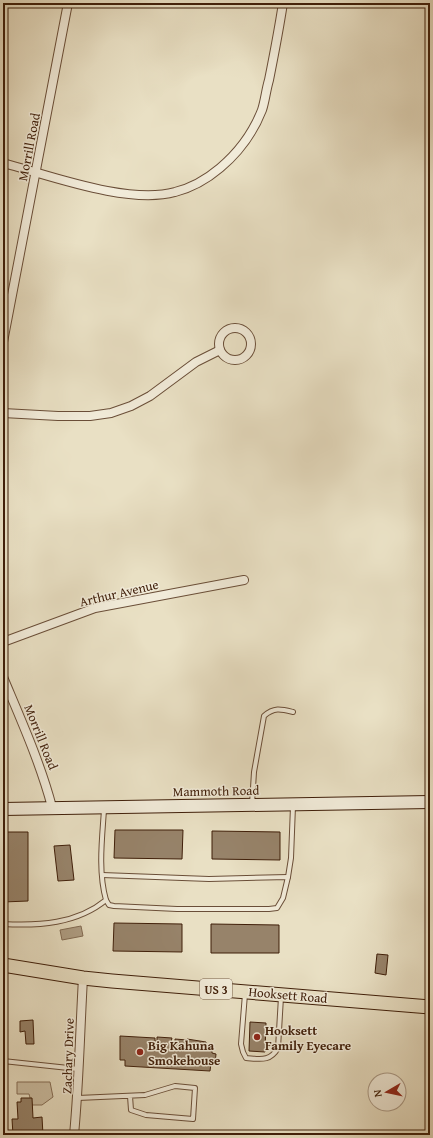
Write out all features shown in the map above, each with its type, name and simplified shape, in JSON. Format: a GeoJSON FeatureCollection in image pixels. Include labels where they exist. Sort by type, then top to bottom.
{"type":"FeatureCollection","features":[{"type":"Feature","properties":{"kind":"main road","name":"Mammoth Road"},"geometry":{"type":"LineString","coordinates":[[3,809],[104,806],[430,802]]}},
{"type":"Feature","properties":{"kind":"main road","name":"Hooksett Road"},"geometry":{"type":"LineString","coordinates":[[3,965],[84,978],[430,1007]]}},
{"type":"Feature","properties":{"kind":"street","name":"Morrill Road"},"geometry":{"type":"LineString","coordinates":[[3,342],[68,3]]}},
{"type":"Feature","properties":{"kind":"street"},"geometry":{"type":"LineString","coordinates":[[3,163],[69,182],[131,194],[153,195],[174,192],[194,186],[212,175],[228,161],[243,146],[254,128],[262,109],[274,56],[283,3]]}},
{"type":"Feature","properties":{"kind":"street"},"geometry":{"type":"LineString","coordinates":[[231,329],[238,329],[245,332],[251,341],[251,348],[248,354],[237,360],[228,359],[220,350],[219,342],[222,335],[231,329]]}},
{"type":"Feature","properties":{"kind":"street"},"geometry":{"type":"LineString","coordinates":[[3,413],[90,416],[111,413],[131,406],[150,396],[196,362],[220,350]]}},
{"type":"Feature","properties":{"kind":"street","name":"Arthur Avenue"},"geometry":{"type":"LineString","coordinates":[[3,642],[95,608],[244,580]]}},
{"type":"Feature","properties":{"kind":"street","name":"Morrill Road"},"geometry":{"type":"LineString","coordinates":[[3,677],[34,751],[44,778],[52,807]]}},
{"type":"Feature","properties":{"kind":"street","name":"Zachary Drive"},"geometry":{"type":"LineString","coordinates":[[74,1135],[78,1098],[78,1069],[84,978]]}},
{"type":"Feature","properties":{"kind":"lane"},"geometry":{"type":"LineString","coordinates":[[252,804],[254,772],[264,716],[270,710],[279,709],[293,712]]}},
{"type":"Feature","properties":{"kind":"lane"},"geometry":{"type":"LineString","coordinates":[[104,806],[102,875],[103,891],[109,905],[177,908],[269,909],[277,908],[283,898],[288,877],[293,804]]}},
{"type":"Feature","properties":{"kind":"lane"},"geometry":{"type":"LineString","coordinates":[[102,875],[209,879],[288,877]]}},
{"type":"Feature","properties":{"kind":"lane"},"geometry":{"type":"LineString","coordinates":[[3,924],[39,924],[62,920],[88,913],[106,900]]}},
{"type":"Feature","properties":{"kind":"lane"},"geometry":{"type":"LineString","coordinates":[[246,991],[241,1044],[246,1058],[261,1059],[270,1057],[278,1048],[281,994]]}},
{"type":"Feature","properties":{"kind":"lane"},"geometry":{"type":"LineString","coordinates":[[3,1061],[78,1069]]}},
{"type":"Feature","properties":{"kind":"lane"},"geometry":{"type":"LineString","coordinates":[[78,1098],[145,1095],[175,1086],[195,1088],[192,1119],[146,1115],[131,1110],[130,1096]]}},
{"type":"Feature","properties":{"kind":"shaded area"},"geometry":{"type":"Polygon","coordinates":[[[81,926],[83,936],[62,940],[60,930],[81,926]]]}},
{"type":"Feature","properties":{"kind":"shaded area"},"geometry":{"type":"Polygon","coordinates":[[[17,1082],[50,1082],[53,1097],[42,1105],[32,1105],[29,1094],[17,1094],[17,1082]]]}},
{"type":"Feature","properties":{"kind":"building"},"geometry":{"type":"Polygon","coordinates":[[[115,830],[183,830],[182,859],[114,858],[115,830]]]}},
{"type":"Feature","properties":{"kind":"building"},"geometry":{"type":"Polygon","coordinates":[[[212,831],[280,832],[280,860],[212,859],[212,831]]]}},
{"type":"Feature","properties":{"kind":"building"},"geometry":{"type":"Polygon","coordinates":[[[3,832],[28,832],[28,901],[3,902],[3,832]]]}},
{"type":"Feature","properties":{"kind":"building"},"geometry":{"type":"Polygon","coordinates":[[[70,845],[74,880],[58,881],[54,846],[70,845]]]}},
{"type":"Feature","properties":{"kind":"building"},"geometry":{"type":"Polygon","coordinates":[[[114,923],[182,924],[182,952],[113,951],[114,923]]]}},
{"type":"Feature","properties":{"kind":"building"},"geometry":{"type":"Polygon","coordinates":[[[211,924],[279,925],[279,953],[211,953],[211,924]]]}},
{"type":"Feature","properties":{"kind":"building"},"geometry":{"type":"Polygon","coordinates":[[[377,954],[388,955],[386,975],[375,973],[377,954]]]}},
{"type":"Feature","properties":{"kind":"building"},"geometry":{"type":"Polygon","coordinates":[[[33,1020],[34,1044],[26,1044],[25,1031],[20,1032],[20,1021],[33,1020]]]}},
{"type":"Feature","properties":{"kind":"building","name":"Hooksett Family Eyecare"},"geometry":{"type":"Polygon","coordinates":[[[250,1022],[266,1023],[265,1052],[249,1051],[250,1022]]]}},
{"type":"Feature","properties":{"kind":"building"},"geometry":{"type":"Polygon","coordinates":[[[120,1036],[155,1038],[155,1041],[157,1041],[157,1037],[172,1038],[171,1042],[175,1043],[175,1039],[206,1042],[206,1045],[212,1045],[212,1053],[216,1054],[215,1064],[211,1063],[210,1071],[125,1066],[125,1060],[120,1060],[120,1036]]]}},
{"type":"Feature","properties":{"kind":"building"},"geometry":{"type":"Polygon","coordinates":[[[21,1098],[32,1098],[33,1118],[42,1117],[43,1135],[13,1135],[12,1119],[18,1119],[17,1102],[21,1102],[21,1098]]]}},
{"type":"Feature","properties":{"kind":"place","name":"Hooksett Family Eyecare"},"geometry":{"type":"Point","coordinates":[257,1037]}},
{"type":"Feature","properties":{"kind":"place","name":"Big Kahuna Smokehouse"},"geometry":{"type":"Point","coordinates":[140,1052]}}]}
